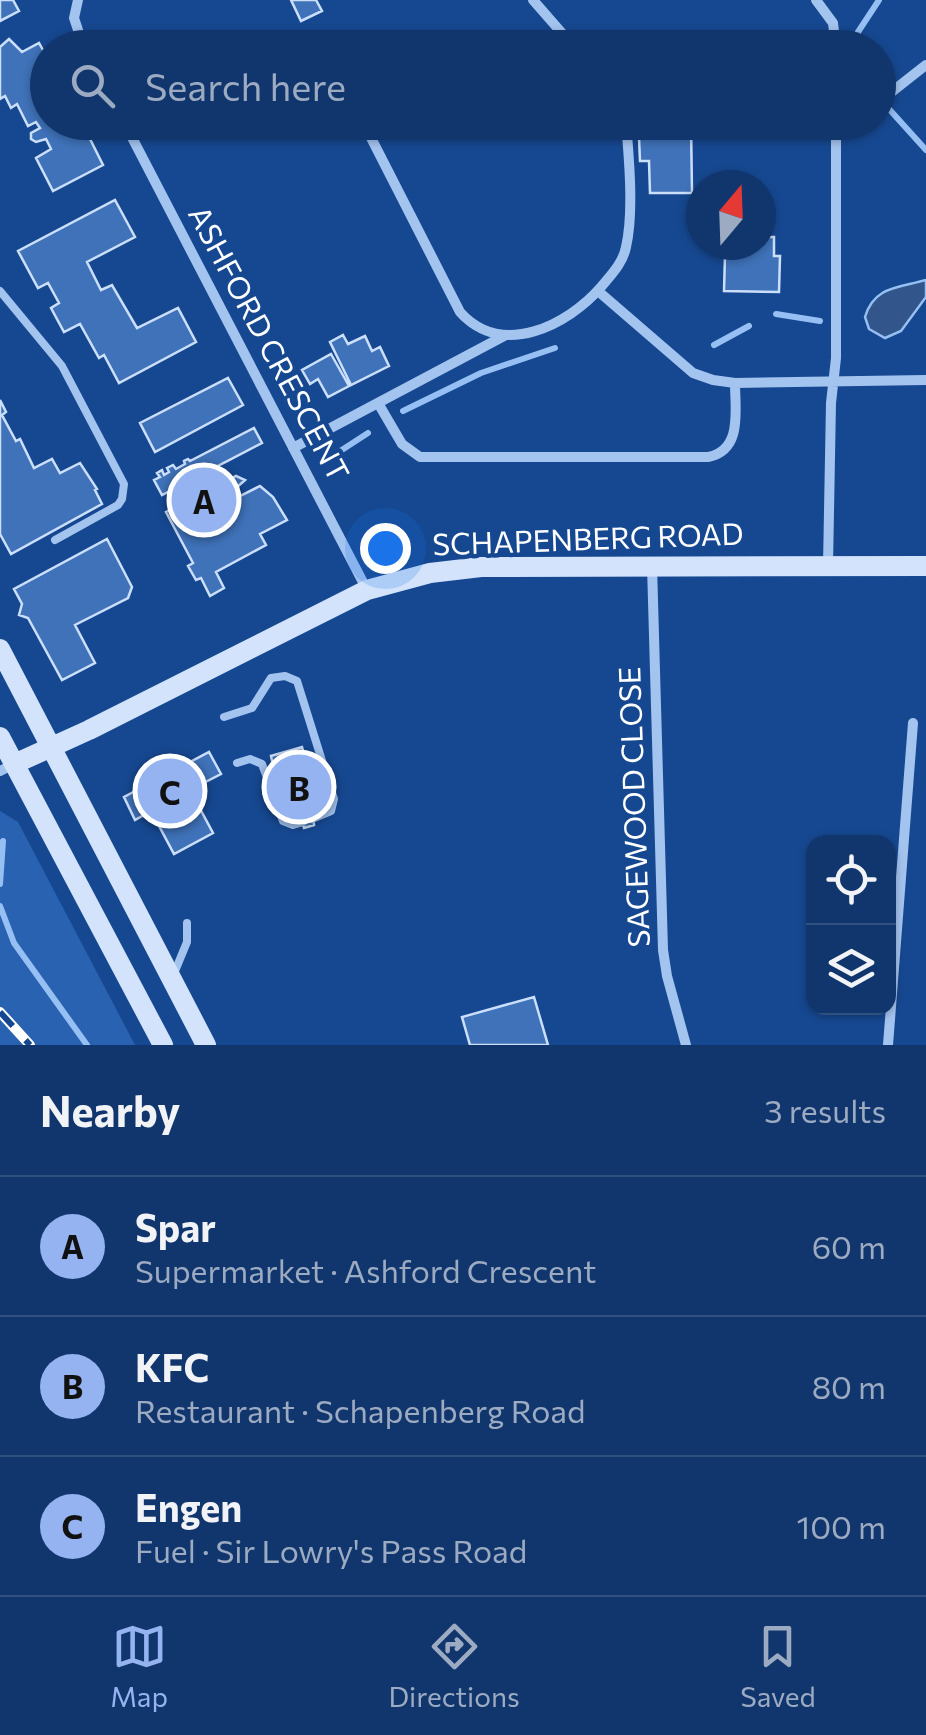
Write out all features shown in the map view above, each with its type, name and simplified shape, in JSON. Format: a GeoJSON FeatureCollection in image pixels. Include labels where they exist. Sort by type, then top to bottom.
{"type":"FeatureCollection","features":[{"type":"Feature","properties":{"kind":"street"},"geometry":{"type":"LineString","coordinates":[[78,0],[74,18],[78,30]]}},
{"type":"Feature","properties":{"kind":"street"},"geometry":{"type":"LineString","coordinates":[[534,0],[560,30]]}},
{"type":"Feature","properties":{"kind":"street"},"geometry":{"type":"LineString","coordinates":[[816,0],[834,30]]}},
{"type":"Feature","properties":{"kind":"street"},"geometry":{"type":"LineString","coordinates":[[896,89],[926,65]]}},
{"type":"Feature","properties":{"kind":"street","name":"ASHFORD CRESCENT"},"geometry":{"type":"LineString","coordinates":[[133,140],[367,590]]}},
{"type":"Feature","properties":{"kind":"street"},"geometry":{"type":"LineString","coordinates":[[372,140],[460,312],[475,326],[505,335]]}},
{"type":"Feature","properties":{"kind":"street"},"geometry":{"type":"LineString","coordinates":[[293,448],[505,335],[567,319],[598,291],[614,272],[626,247],[626,140]]}},
{"type":"Feature","properties":{"kind":"street"},"geometry":{"type":"LineString","coordinates":[[828,566],[836,358],[836,140]]}},
{"type":"Feature","properties":{"kind":"street"},"geometry":{"type":"LineString","coordinates":[[598,291],[693,373],[714,380],[926,380]]}},
{"type":"Feature","properties":{"kind":"street"},"geometry":{"type":"LineString","coordinates":[[378,403],[402,444],[420,456],[708,457],[724,452],[732,441],[735,383]]}},
{"type":"Feature","properties":{"kind":"street","name":"SCHAPENBERG ROAD"},"geometry":{"type":"LineString","coordinates":[[7,768],[367,590],[430,573],[464,568],[652,565],[926,566]]}},
{"type":"Feature","properties":{"kind":"street","name":"SAGEWOOD CLOSE"},"geometry":{"type":"LineString","coordinates":[[652,565],[664,950],[686,1045]]}},
{"type":"Feature","properties":{"kind":"street"},"geometry":{"type":"LineString","coordinates":[[0,649],[206,1045]]}},
{"type":"Feature","properties":{"kind":"street"},"geometry":{"type":"LineString","coordinates":[[888,1045],[913,723]]}},
{"type":"Feature","properties":{"kind":"street"},"geometry":{"type":"LineString","coordinates":[[0,736],[7,768],[163,1045]]}},
{"type":"Feature","properties":{"kind":"lane"},"geometry":{"type":"LineString","coordinates":[[0,291],[62,366],[124,484],[118,505],[55,540]]}},
{"type":"Feature","properties":{"kind":"lane"},"geometry":{"type":"LineString","coordinates":[[224,717],[252,708],[270,678],[285,676],[296,681],[334,803],[328,814],[294,825],[283,821],[262,764],[250,759],[237,763]]}},
{"type":"Feature","properties":{"kind":"lane"},"geometry":{"type":"LineString","coordinates":[[170,982],[187,942],[187,923]]}},
{"type":"Feature","properties":{"kind":"shaded area"},"geometry":{"type":"Polygon","coordinates":[[[926,280],[926,297],[901,331],[885,338],[869,329],[865,317],[875,299],[889,290],[926,280]]]}},
{"type":"Feature","properties":{"kind":"shaded area"},"geometry":{"type":"Polygon","coordinates":[[[0,811],[18,822],[135,1045],[0,1045],[0,811]]]}},
{"type":"Feature","properties":{"kind":"building"},"geometry":{"type":"Polygon","coordinates":[[[0,0],[13,0],[19,11],[0,21],[0,0]]]}},
{"type":"Feature","properties":{"kind":"building"},"geometry":{"type":"Polygon","coordinates":[[[291,0],[316,0],[322,11],[301,21],[291,0]]]}},
{"type":"Feature","properties":{"kind":"building"},"geometry":{"type":"Polygon","coordinates":[[[9,39],[22,52],[30,48],[28,126],[17,104],[11,108],[5,96],[0,99],[0,47],[9,39]]]}},
{"type":"Feature","properties":{"kind":"building"},"geometry":{"type":"Polygon","coordinates":[[[46,140],[90,140],[103,165],[53,191],[36,158],[51,149],[46,140]]]}},
{"type":"Feature","properties":{"kind":"building"},"geometry":{"type":"Polygon","coordinates":[[[639,140],[691,140],[692,170],[686,170],[686,193],[650,193],[649,161],[640,161],[639,140]]]}},
{"type":"Feature","properties":{"kind":"building"},"geometry":{"type":"Polygon","coordinates":[[[115,200],[135,237],[87,262],[101,290],[112,285],[137,328],[178,308],[196,342],[119,383],[80,324],[64,332],[51,308],[59,303],[48,283],[38,288],[18,251],[115,200]]]}},
{"type":"Feature","properties":{"kind":"building"},"geometry":{"type":"Polygon","coordinates":[[[780,256],[779,292],[724,291],[725,260],[776,260],[780,256]]]}},
{"type":"Feature","properties":{"kind":"building"},"geometry":{"type":"Polygon","coordinates":[[[343,335],[348,344],[365,336],[372,351],[380,347],[389,366],[351,385],[330,342],[343,335]]]}},
{"type":"Feature","properties":{"kind":"building"},"geometry":{"type":"Polygon","coordinates":[[[331,354],[349,386],[328,397],[318,379],[310,384],[302,370],[331,354]]]}},
{"type":"Feature","properties":{"kind":"building"},"geometry":{"type":"Polygon","coordinates":[[[228,378],[243,405],[155,452],[140,423],[228,378]]]}},
{"type":"Feature","properties":{"kind":"building"},"geometry":{"type":"Polygon","coordinates":[[[0,400],[6,412],[2,415],[16,441],[20,439],[34,468],[52,459],[60,473],[80,463],[102,504],[11,554],[0,534],[0,400]]]}},
{"type":"Feature","properties":{"kind":"building"},"geometry":{"type":"Polygon","coordinates":[[[254,428],[262,443],[162,495],[154,480],[160,477],[157,473],[162,470],[164,475],[169,472],[167,468],[173,465],[176,469],[184,461],[254,428]]]}},
{"type":"Feature","properties":{"kind":"building"},"geometry":{"type":"Polygon","coordinates":[[[236,476],[245,480],[236,488],[240,496],[260,486],[273,497],[287,520],[260,534],[266,545],[216,572],[224,588],[210,596],[201,578],[196,580],[188,566],[193,563],[166,512],[236,476]]]}},
{"type":"Feature","properties":{"kind":"building"},"geometry":{"type":"Polygon","coordinates":[[[107,539],[132,587],[128,598],[75,625],[95,663],[62,680],[28,618],[19,615],[22,604],[14,589],[107,539]]]}},
{"type":"Feature","properties":{"kind":"building"},"geometry":{"type":"Polygon","coordinates":[[[302,747],[305,757],[312,755],[324,796],[312,800],[314,825],[304,828],[299,814],[289,816],[271,756],[302,747]]]}},
{"type":"Feature","properties":{"kind":"building"},"geometry":{"type":"Polygon","coordinates":[[[209,752],[221,774],[190,790],[213,833],[174,854],[151,811],[135,820],[124,797],[209,752]]]}},
{"type":"Feature","properties":{"kind":"building"},"geometry":{"type":"Polygon","coordinates":[[[534,997],[548,1045],[470,1045],[462,1017],[534,997]]]}},
{"type":"Feature","properties":{"kind":"waterway"},"geometry":{"type":"LineString","coordinates":[[859,30],[879,0]]}},
{"type":"Feature","properties":{"kind":"waterway"},"geometry":{"type":"LineString","coordinates":[[896,117],[926,150]]}},
{"type":"Feature","properties":{"kind":"waterway"},"geometry":{"type":"LineString","coordinates":[[776,314],[820,321]]}},
{"type":"Feature","properties":{"kind":"waterway"},"geometry":{"type":"LineString","coordinates":[[714,345],[749,326]]}},
{"type":"Feature","properties":{"kind":"waterway"},"geometry":{"type":"LineString","coordinates":[[403,411],[481,373],[555,348]]}},
{"type":"Feature","properties":{"kind":"waterway"},"geometry":{"type":"LineString","coordinates":[[331,457],[368,433]]}},
{"type":"Feature","properties":{"kind":"waterway"},"geometry":{"type":"LineString","coordinates":[[0,884],[3,841]]}},
{"type":"Feature","properties":{"kind":"waterway"},"geometry":{"type":"LineString","coordinates":[[0,906],[14,943],[87,1045]]}},
{"type":"Feature","properties":{"kind":"railway"},"geometry":{"type":"LineString","coordinates":[[0,1012],[30,1045]]}},
{"type":"Feature","properties":{"kind":"place","name":"Spar"},"geometry":{"type":"Point","coordinates":[204,500]}},
{"type":"Feature","properties":{"kind":"place","name":"KFC"},"geometry":{"type":"Point","coordinates":[299,787]}},
{"type":"Feature","properties":{"kind":"place","name":"Engen"},"geometry":{"type":"Point","coordinates":[170,791]}}]}
